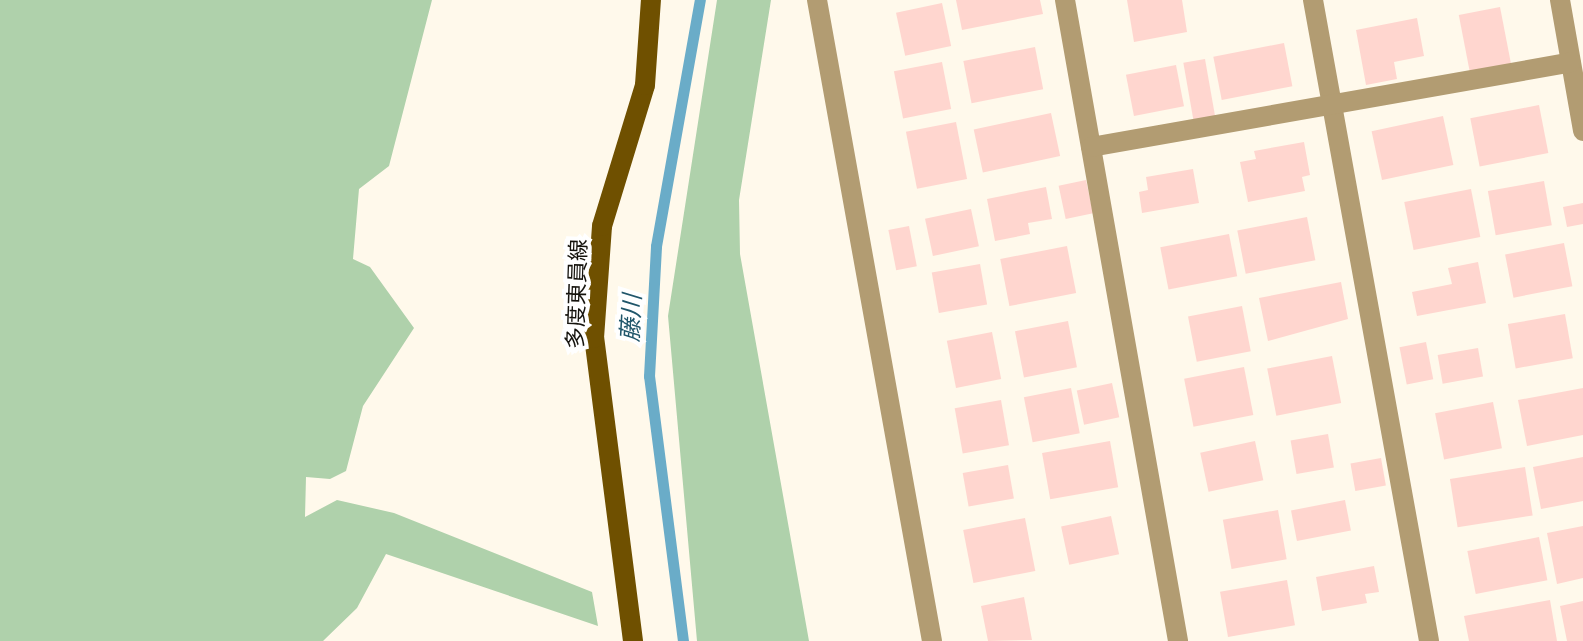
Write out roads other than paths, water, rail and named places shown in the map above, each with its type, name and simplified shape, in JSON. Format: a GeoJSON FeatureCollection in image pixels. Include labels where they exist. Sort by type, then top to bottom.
{"type":"FeatureCollection","features":[{"type":"Feature","properties":{"kind":"main road","name":"多度東員線"},"geometry":{"type":"LineString","coordinates":[[633,641],[594,338],[602,226],[645,85],[651,0]]}},
{"type":"Feature","properties":{"kind":"street"},"geometry":{"type":"LineString","coordinates":[[817,0],[932,641]]}},
{"type":"Feature","properties":{"kind":"street"},"geometry":{"type":"LineString","coordinates":[[1065,0],[1178,641]]}},
{"type":"Feature","properties":{"kind":"street"},"geometry":{"type":"LineString","coordinates":[[1313,0],[1429,641]]}},
{"type":"Feature","properties":{"kind":"street"},"geometry":{"type":"LineString","coordinates":[[1560,0],[1583,131]]}},
{"type":"Feature","properties":{"kind":"street"},"geometry":{"type":"LineString","coordinates":[[1091,147],[1571,62]]}},
{"type":"Feature","properties":{"kind":"waterway","name":"藤川"},"geometry":{"type":"LineString","coordinates":[[683,641],[649,376],[656,246],[700,0]]}}]}
